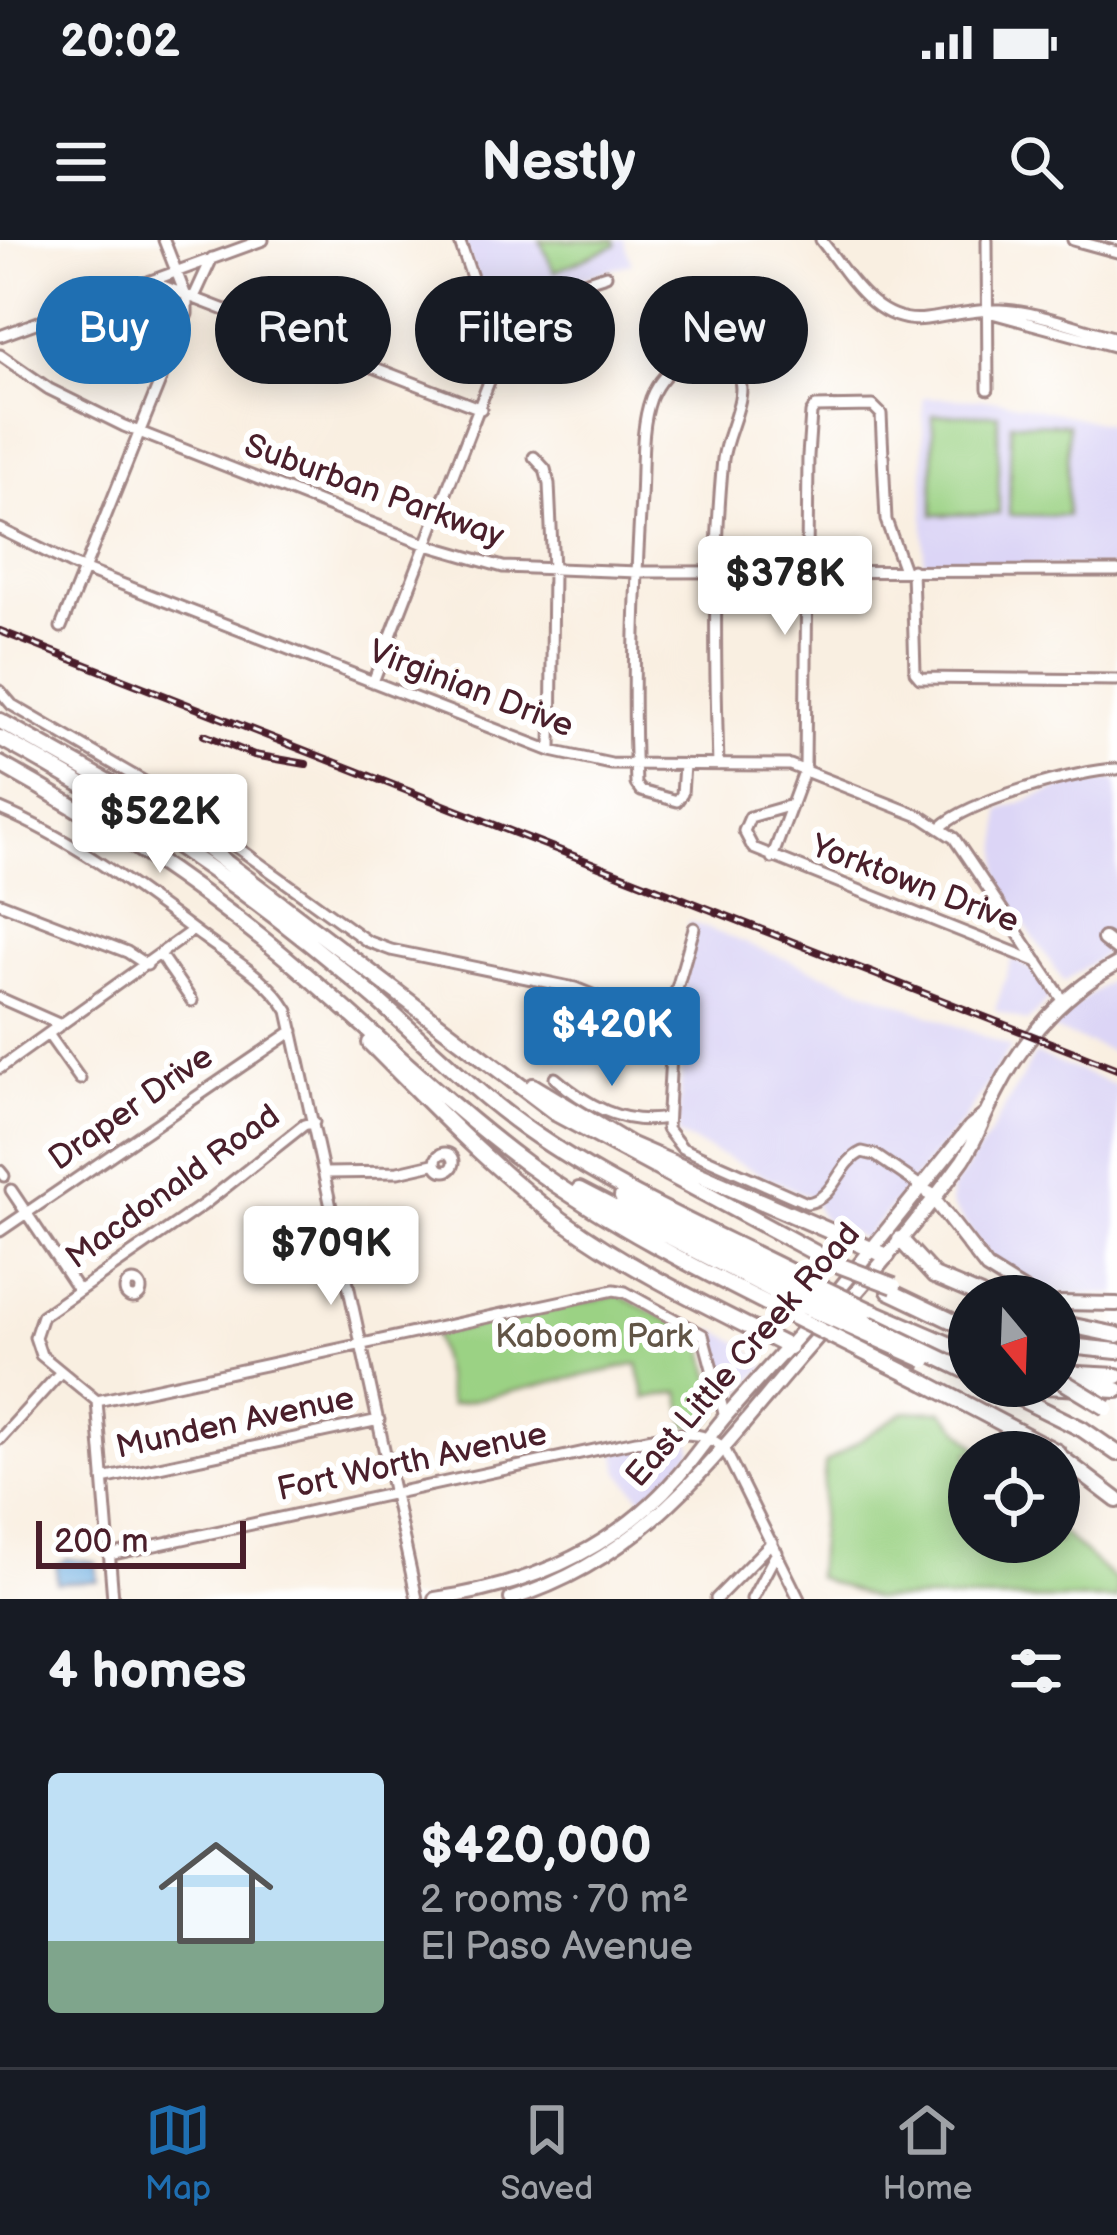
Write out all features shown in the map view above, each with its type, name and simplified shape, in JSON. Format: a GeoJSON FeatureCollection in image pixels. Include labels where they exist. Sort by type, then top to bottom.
{"type":"FeatureCollection","features":[{"type":"Feature","properties":{"kind":"highway"},"geometry":{"type":"LineString","coordinates":[[0,721],[119,788],[186,833],[452,1037],[591,1135],[836,1264],[948,1311]]}},
{"type":"Feature","properties":{"kind":"highway"},"geometry":{"type":"LineString","coordinates":[[0,738],[161,835],[352,981],[454,1072],[555,1148],[803,1300],[926,1383],[1016,1431]]}},
{"type":"Feature","properties":{"kind":"highway"},"geometry":{"type":"LineString","coordinates":[[0,764],[96,820],[196,888],[292,963],[488,1134],[580,1201],[674,1256],[803,1300],[948,1363]]}},
{"type":"Feature","properties":{"kind":"highway"},"geometry":{"type":"LineString","coordinates":[[196,888],[330,1004],[466,1140],[531,1197],[650,1275],[789,1347]]}},
{"type":"Feature","properties":{"kind":"highway"},"geometry":{"type":"LineString","coordinates":[[452,1037],[632,1145],[880,1252]]}},
{"type":"Feature","properties":{"kind":"highway"},"geometry":{"type":"LineString","coordinates":[[900,1239],[934,1276],[948,1282]]}},
{"type":"Feature","properties":{"kind":"highway"},"geometry":{"type":"LineString","coordinates":[[891,1288],[948,1318]]}},
{"type":"Feature","properties":{"kind":"highway"},"geometry":{"type":"LineString","coordinates":[[803,1300],[869,1310],[948,1345]]}},
{"type":"Feature","properties":{"kind":"highway"},"geometry":{"type":"LineString","coordinates":[[803,1300],[948,1366]]}},
{"type":"Feature","properties":{"kind":"highway"},"geometry":{"type":"LineString","coordinates":[[1080,1327],[1117,1335]]}},
{"type":"Feature","properties":{"kind":"highway"},"geometry":{"type":"LineString","coordinates":[[1080,1347],[1117,1351]]}},
{"type":"Feature","properties":{"kind":"highway"},"geometry":{"type":"LineString","coordinates":[[1080,1374],[1117,1373]]}},
{"type":"Feature","properties":{"kind":"highway"},"geometry":{"type":"LineString","coordinates":[[1080,1388],[1117,1390]]}},
{"type":"Feature","properties":{"kind":"highway"},"geometry":{"type":"LineString","coordinates":[[1080,1390],[1112,1412]]}},
{"type":"Feature","properties":{"kind":"highway"},"geometry":{"type":"LineString","coordinates":[[1036,1407],[1117,1453]]}},
{"type":"Feature","properties":{"kind":"highway"},"geometry":{"type":"LineString","coordinates":[[1080,1470],[1117,1496]]}},
{"type":"Feature","properties":{"kind":"main road"},"geometry":{"type":"LineString","coordinates":[[1104,939],[1117,949]]}},
{"type":"Feature","properties":{"kind":"main road","name":"East Little Creek Road"},"geometry":{"type":"LineString","coordinates":[[435,1599],[519,1581],[583,1553],[663,1492],[789,1347],[880,1252],[900,1239],[970,1127],[986,1114],[1030,1036],[1063,1000],[1117,964]]}},
{"type":"Feature","properties":{"kind":"main road","name":"East Little Creek Road"},"geometry":{"type":"LineString","coordinates":[[511,1599],[572,1575],[620,1548],[666,1510],[810,1346],[928,1192]]}},
{"type":"Feature","properties":{"kind":"main road"},"geometry":{"type":"LineString","coordinates":[[928,1192],[987,1268],[998,1275]]}},
{"type":"Feature","properties":{"kind":"main road"},"geometry":{"type":"LineString","coordinates":[[900,1239],[933,1215],[953,1222]]}},
{"type":"Feature","properties":{"kind":"main road"},"geometry":{"type":"LineString","coordinates":[[1080,1303],[1117,1304]]}},
{"type":"Feature","properties":{"kind":"main road"},"geometry":{"type":"LineString","coordinates":[[789,1347],[810,1346]]}},
{"type":"Feature","properties":{"kind":"street"},"geometry":{"type":"LineString","coordinates":[[164,240],[178,276]]}},
{"type":"Feature","properties":{"kind":"street"},"geometry":{"type":"LineString","coordinates":[[164,276],[263,240]]}},
{"type":"Feature","properties":{"kind":"street"},"geometry":{"type":"LineString","coordinates":[[459,240],[472,276]]}},
{"type":"Feature","properties":{"kind":"street"},"geometry":{"type":"LineString","coordinates":[[821,240],[872,303],[898,317],[922,320],[988,310],[1117,343]]}},
{"type":"Feature","properties":{"kind":"street"},"geometry":{"type":"LineString","coordinates":[[987,240],[988,389]]}},
{"type":"Feature","properties":{"kind":"street"},"geometry":{"type":"LineString","coordinates":[[1073,240],[1117,252]]}},
{"type":"Feature","properties":{"kind":"street"},"geometry":{"type":"LineString","coordinates":[[191,292],[212,258]]}},
{"type":"Feature","properties":{"kind":"street"},"geometry":{"type":"LineString","coordinates":[[191,296],[481,409]]}},
{"type":"Feature","properties":{"kind":"street"},"geometry":{"type":"LineString","coordinates":[[0,336],[36,323]]}},
{"type":"Feature","properties":{"kind":"street"},"geometry":{"type":"LineString","coordinates":[[683,765],[682,794],[674,802],[638,788],[638,572],[644,442],[651,399],[666,376],[692,356],[711,353],[727,358],[739,371],[742,385],[724,459],[718,572],[718,765]]}},
{"type":"Feature","properties":{"kind":"street","name":"Suburban Parkway"},"geometry":{"type":"LineString","coordinates":[[0,355],[49,389],[140,433],[480,562],[553,571],[1117,571]]}},
{"type":"Feature","properties":{"kind":"street"},"geometry":{"type":"LineString","coordinates":[[62,627],[159,384]]}},
{"type":"Feature","properties":{"kind":"street"},"geometry":{"type":"LineString","coordinates":[[373,682],[481,409],[486,384]]}},
{"type":"Feature","properties":{"kind":"street","name":"Yorktown Drive"},"geometry":{"type":"LineString","coordinates":[[772,858],[804,771],[811,412],[818,406],[879,409],[886,520],[908,570]]}},
{"type":"Feature","properties":{"kind":"street"},"geometry":{"type":"LineString","coordinates":[[534,457],[545,469],[549,484],[551,752]]}},
{"type":"Feature","properties":{"kind":"street","name":"Virginian Drive"},"geometry":{"type":"LineString","coordinates":[[0,529],[86,570],[551,752],[595,763],[784,765],[941,827],[964,853],[1063,1000]]}},
{"type":"Feature","properties":{"kind":"street"},"geometry":{"type":"LineString","coordinates":[[908,570],[915,672],[920,678],[1117,680]]}},
{"type":"Feature","properties":{"kind":"street"},"geometry":{"type":"LineString","coordinates":[[0,691],[12,705],[155,788],[367,941],[391,950],[558,983],[673,1028]]}},
{"type":"Feature","properties":{"kind":"street"},"geometry":{"type":"LineString","coordinates":[[941,827],[959,814],[1079,772],[1117,769]]}},
{"type":"Feature","properties":{"kind":"street","name":"Yorktown Drive"},"geometry":{"type":"LineString","coordinates":[[792,805],[755,814],[745,826],[748,843],[772,858],[1038,962]]}},
{"type":"Feature","properties":{"kind":"street"},"geometry":{"type":"LineString","coordinates":[[0,808],[78,846],[280,1000],[293,1031],[314,1122],[417,1599]]}},
{"type":"Feature","properties":{"kind":"street"},"geometry":{"type":"LineString","coordinates":[[0,903],[127,952],[147,965]]}},
{"type":"Feature","properties":{"kind":"street"},"geometry":{"type":"LineString","coordinates":[[694,928],[677,983],[666,1118],[670,1136],[682,1148],[807,1203],[823,1198],[850,1159],[862,1152],[875,1154],[928,1192]]}},
{"type":"Feature","properties":{"kind":"street"},"geometry":{"type":"LineString","coordinates":[[0,1068],[194,931]]}},
{"type":"Feature","properties":{"kind":"street"},"geometry":{"type":"LineString","coordinates":[[161,956],[192,1001]]}},
{"type":"Feature","properties":{"kind":"street"},"geometry":{"type":"LineString","coordinates":[[0,998],[61,1025]]}},
{"type":"Feature","properties":{"kind":"street","name":"Draper Drive"},"geometry":{"type":"LineString","coordinates":[[0,1231],[293,1031]]}},
{"type":"Feature","properties":{"kind":"street"},"geometry":{"type":"LineString","coordinates":[[48,1034],[80,1079]]}},
{"type":"Feature","properties":{"kind":"street"},"geometry":{"type":"LineString","coordinates":[[555,1078],[579,1099],[617,1116],[647,1122],[666,1118]]}},
{"type":"Feature","properties":{"kind":"street","name":"Macdonald Road"},"geometry":{"type":"LineString","coordinates":[[60,1373],[37,1349],[36,1330],[47,1311],[314,1122]]}},
{"type":"Feature","properties":{"kind":"street"},"geometry":{"type":"LineString","coordinates":[[325,1173],[398,1172],[433,1164]]}},
{"type":"Feature","properties":{"kind":"street"},"geometry":{"type":"LineString","coordinates":[[11,1190],[78,1290]]}},
{"type":"Feature","properties":{"kind":"street"},"geometry":{"type":"LineString","coordinates":[[116,1265],[130,1280]]}},
{"type":"Feature","properties":{"kind":"street"},"geometry":{"type":"LineString","coordinates":[[97,1401],[620,1291],[703,1335],[725,1417]]}},
{"type":"Feature","properties":{"kind":"street"},"geometry":{"type":"LineString","coordinates":[[0,1439],[60,1373],[97,1401],[113,1599]]}},
{"type":"Feature","properties":{"kind":"street","name":"Munden Avenue"},"geometry":{"type":"LineString","coordinates":[[103,1479],[379,1420]]}},
{"type":"Feature","properties":{"kind":"street","name":"Fort Worth Avenue"},"geometry":{"type":"LineString","coordinates":[[109,1555],[667,1435],[710,1436]]}},
{"type":"Feature","properties":{"kind":"street"},"geometry":{"type":"LineString","coordinates":[[710,1436],[724,1448],[799,1599]]}},
{"type":"Feature","properties":{"kind":"street"},"geometry":{"type":"LineString","coordinates":[[716,1599],[774,1547]]}},
{"type":"Feature","properties":{"kind":"street"},"geometry":{"type":"LineString","coordinates":[[752,1599],[774,1547]]}},
{"type":"Feature","properties":{"kind":"shaded area"},"geometry":{"type":"Polygon","coordinates":[[[462,240],[624,240],[632,263],[590,276],[475,276],[462,240]]]}},
{"type":"Feature","properties":{"kind":"shaded area"},"geometry":{"type":"Polygon","coordinates":[[[923,397],[999,400],[1111,425],[1117,405],[1117,567],[924,564],[923,397]]]}},
{"type":"Feature","properties":{"kind":"shaded area"},"geometry":{"type":"Polygon","coordinates":[[[1117,780],[1117,945],[1064,982],[999,887],[1000,810],[1077,782],[1117,780]]]}},
{"type":"Feature","properties":{"kind":"shaded area"},"geometry":{"type":"Polygon","coordinates":[[[688,921],[1011,1047],[964,1120],[864,1239],[822,1218],[812,1198],[678,1135],[688,921]]]}},
{"type":"Feature","properties":{"kind":"shaded area"},"geometry":{"type":"Polygon","coordinates":[[[1012,958],[1035,971],[1049,991],[1049,999],[1027,1022],[995,1010],[1012,958]]]}},
{"type":"Feature","properties":{"kind":"shaded area"},"geometry":{"type":"Polygon","coordinates":[[[1117,975],[1117,1054],[1052,1029],[1056,1020],[1117,975]]]}},
{"type":"Feature","properties":{"kind":"shaded area"},"geometry":{"type":"Polygon","coordinates":[[[1035,1054],[1117,1086],[1117,1294],[1080,1295],[1080,1275],[1011,1275],[988,1256],[951,1204],[951,1190],[987,1139],[1035,1054]]]}},
{"type":"Feature","properties":{"kind":"shaded area"},"geometry":{"type":"Polygon","coordinates":[[[714,1329],[742,1344],[766,1366],[733,1400],[724,1395],[708,1334],[714,1329]]]}},
{"type":"Feature","properties":{"kind":"shaded area"},"geometry":{"type":"Polygon","coordinates":[[[683,1436],[691,1440],[692,1451],[645,1502],[620,1472],[615,1451],[683,1436]]]}},
{"type":"Feature","properties":{"kind":"green space"},"geometry":{"type":"Polygon","coordinates":[[[540,240],[614,240],[616,245],[554,272],[540,240]]]}},
{"type":"Feature","properties":{"kind":"green space"},"geometry":{"type":"Polygon","coordinates":[[[998,414],[999,514],[933,515],[933,415],[998,414]]]}},
{"type":"Feature","properties":{"kind":"green space"},"geometry":{"type":"Polygon","coordinates":[[[1011,423],[1068,424],[1067,516],[1009,515],[1011,423]]]}},
{"type":"Feature","properties":{"kind":"green space","name":"Kaboom Park"},"geometry":{"type":"Polygon","coordinates":[[[618,1295],[698,1335],[717,1401],[713,1419],[687,1427],[680,1392],[646,1399],[638,1364],[450,1405],[435,1335],[618,1295]]]}},
{"type":"Feature","properties":{"kind":"green space"},"geometry":{"type":"Polygon","coordinates":[[[942,1411],[962,1431],[948,1431],[948,1563],[1080,1563],[1080,1549],[1117,1582],[1117,1599],[874,1599],[816,1577],[825,1463],[904,1412],[942,1411]]]}},
{"type":"Feature","properties":{"kind":"water"},"geometry":{"type":"Polygon","coordinates":[[[67,1559],[96,1563],[98,1581],[57,1583],[56,1565],[67,1559]]]}},
{"type":"Feature","properties":{"kind":"railway"},"geometry":{"type":"LineString","coordinates":[[0,631],[1117,1069]]}},
{"type":"Feature","properties":{"kind":"railway"},"geometry":{"type":"LineString","coordinates":[[204,735],[254,755],[306,764]]}}]}
